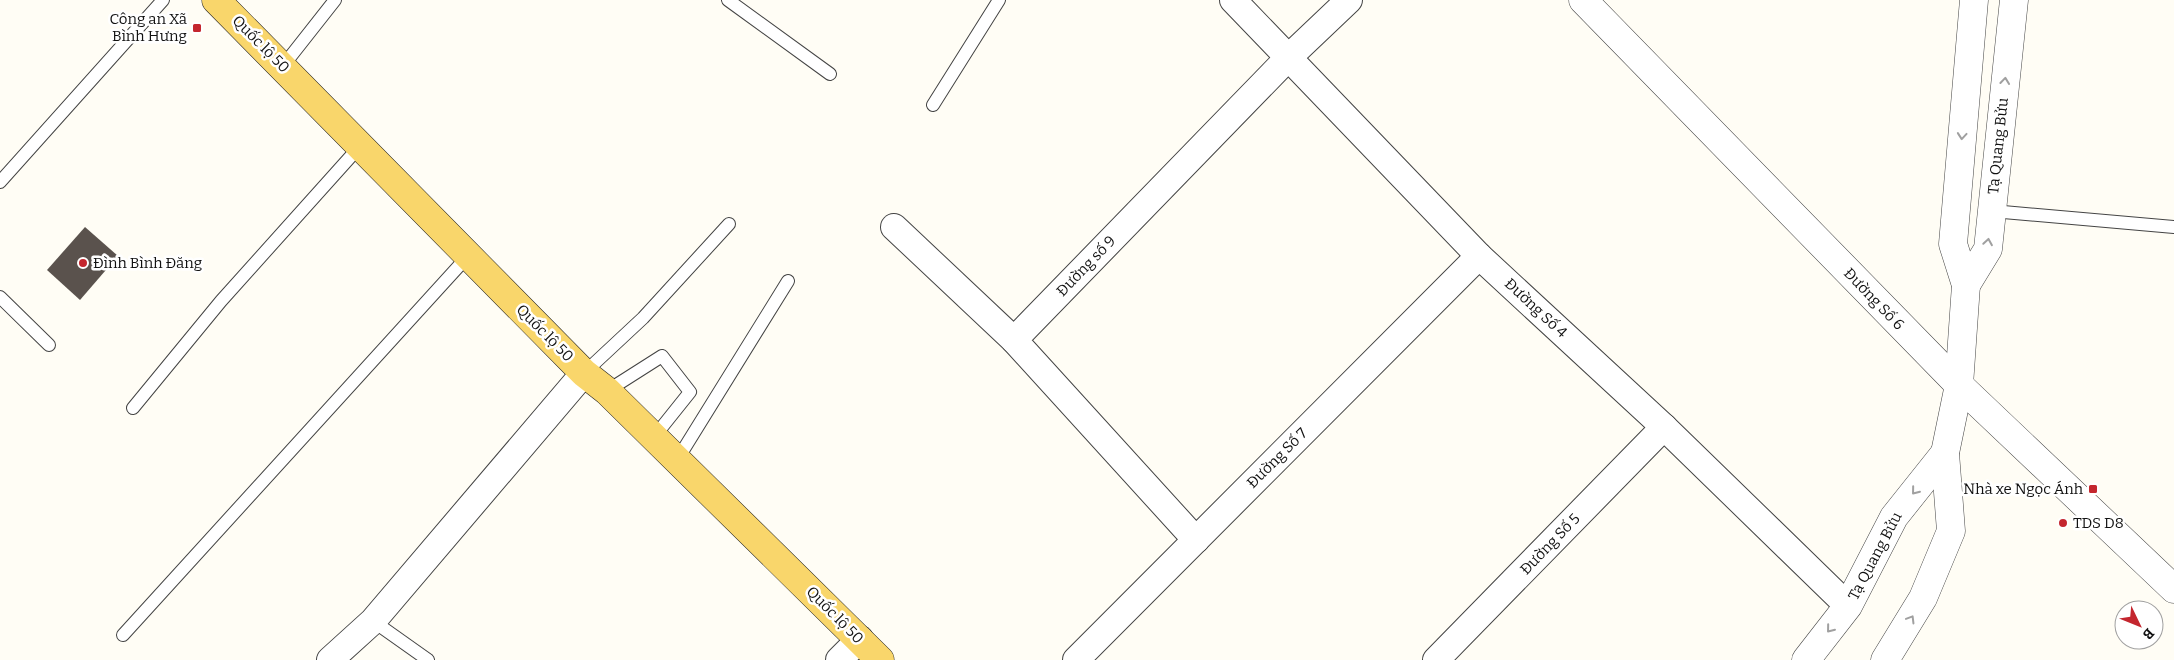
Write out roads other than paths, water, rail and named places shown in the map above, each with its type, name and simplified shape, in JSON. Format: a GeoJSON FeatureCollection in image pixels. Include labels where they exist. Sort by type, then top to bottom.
{"type":"FeatureCollection","features":[{"type":"Feature","properties":{"kind":"main road","name":"Quốc lộ 50"},"geometry":{"type":"LineString","coordinates":[[216,0],[584,373],[607,391],[880,660]]}},
{"type":"Feature","properties":{"kind":"street","name":"Đường Số 4"},"geometry":{"type":"LineString","coordinates":[[1233,0],[1479,256],[1664,427],[1848,606]]}},
{"type":"Feature","properties":{"kind":"street","name":"Đường số 9"},"geometry":{"type":"LineString","coordinates":[[1014,340],[1288,58],[1349,0]]}},
{"type":"Feature","properties":{"kind":"street","name":"Đường Số 6"},"geometry":{"type":"LineString","coordinates":[[1583,0],[1959,385],[2172,584]]}},
{"type":"Feature","properties":{"kind":"street","name":"Tạ Quang Bửu"},"geometry":{"type":"LineString","coordinates":[[1885,660],[1923,598],[1951,531],[1946,453],[1959,385],[1966,285],[1952,244],[1974,0]]}},
{"type":"Feature","properties":{"kind":"street","name":"Tạ Quang Bửu"},"geometry":{"type":"LineString","coordinates":[[1966,285],[1988,249],[2014,0]]}},
{"type":"Feature","properties":{"kind":"street"},"geometry":{"type":"LineString","coordinates":[[894,227],[1014,340],[1196,540]]}},
{"type":"Feature","properties":{"kind":"street","name":"Đường Số 7"},"geometry":{"type":"LineString","coordinates":[[1076,660],[1479,256]]}},
{"type":"Feature","properties":{"kind":"street"},"geometry":{"type":"LineString","coordinates":[[330,660],[373,621],[584,373]]}},
{"type":"Feature","properties":{"kind":"street","name":"Đường Số 5"},"geometry":{"type":"LineString","coordinates":[[1436,660],[1664,427]]}},
{"type":"Feature","properties":{"kind":"street","name":"Tạ Quang Bửu"},"geometry":{"type":"LineString","coordinates":[[1806,660],[1848,606],[1894,517],[1946,453]]}},
{"type":"Feature","properties":{"kind":"street"},"geometry":{"type":"LineString","coordinates":[[839,660],[860,639]]}},
{"type":"Feature","properties":{"kind":"lane"},"geometry":{"type":"LineString","coordinates":[[0,182],[163,0]]}},
{"type":"Feature","properties":{"kind":"lane"},"geometry":{"type":"LineString","coordinates":[[283,66],[335,0]]}},
{"type":"Feature","properties":{"kind":"lane"},"geometry":{"type":"LineString","coordinates":[[933,105],[999,0]]}},
{"type":"Feature","properties":{"kind":"lane"},"geometry":{"type":"LineString","coordinates":[[733,2],[830,74]]}},
{"type":"Feature","properties":{"kind":"lane"},"geometry":{"type":"LineString","coordinates":[[132,408],[221,301],[361,145]]}},
{"type":"Feature","properties":{"kind":"lane"},"geometry":{"type":"LineString","coordinates":[[1992,211],[2174,228]]}},
{"type":"Feature","properties":{"kind":"lane"},"geometry":{"type":"LineString","coordinates":[[584,373],[643,318],[729,224]]}},
{"type":"Feature","properties":{"kind":"lane"},"geometry":{"type":"LineString","coordinates":[[123,635],[468,256]]}},
{"type":"Feature","properties":{"kind":"lane"},"geometry":{"type":"LineString","coordinates":[[677,460],[788,281]]}},
{"type":"Feature","properties":{"kind":"lane"},"geometry":{"type":"LineString","coordinates":[[0,298],[50,345]]}},
{"type":"Feature","properties":{"kind":"lane"},"geometry":{"type":"LineString","coordinates":[[607,391],[662,356],[690,392],[654,437]]}},
{"type":"Feature","properties":{"kind":"lane"},"geometry":{"type":"LineString","coordinates":[[373,621],[428,660]]}},
{"type":"Feature","properties":{"kind":"place","name":"Công an Xã Bình Hưng"},"geometry":{"type":"Point","coordinates":[197,28]}},
{"type":"Feature","properties":{"kind":"place","name":"Đình Bình Đăng"},"geometry":{"type":"Point","coordinates":[83,263]}},
{"type":"Feature","properties":{"kind":"place","name":"Nhà xe Ngọc Ánh"},"geometry":{"type":"Point","coordinates":[2093,489]}},
{"type":"Feature","properties":{"kind":"place","name":"TDS D8"},"geometry":{"type":"Point","coordinates":[2063,523]}}]}
